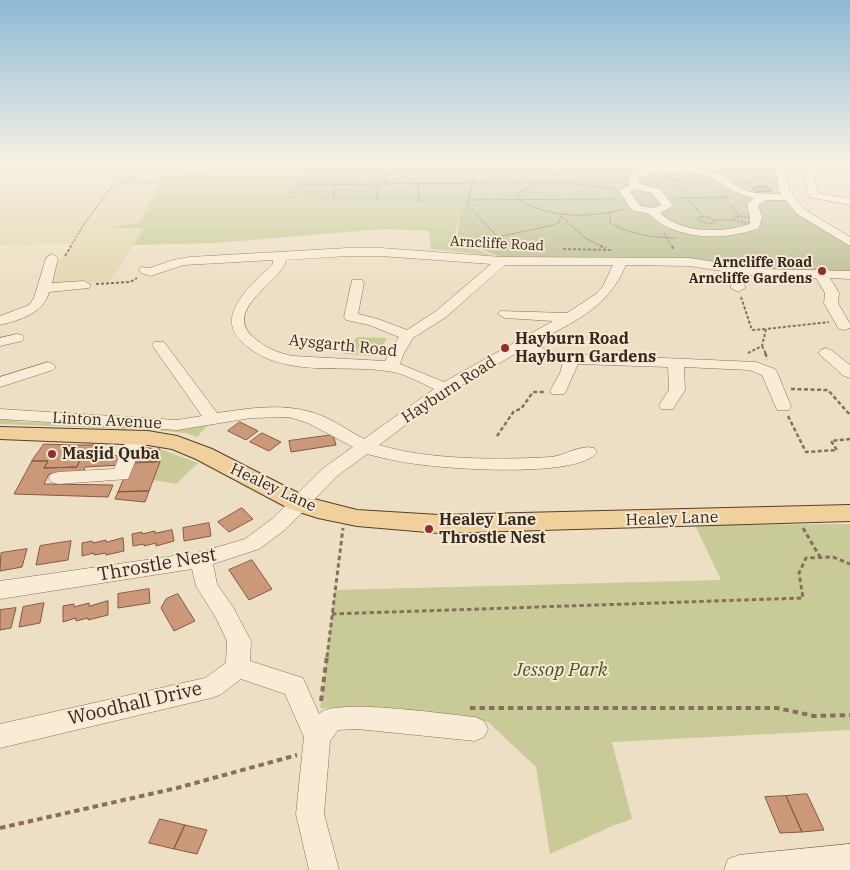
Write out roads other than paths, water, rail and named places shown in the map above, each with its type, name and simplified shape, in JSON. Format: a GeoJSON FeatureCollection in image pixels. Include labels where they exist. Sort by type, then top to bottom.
{"type":"FeatureCollection","features":[{"type":"Feature","properties":{"kind":"main road","name":"Healey Lane"},"geometry":{"type":"LineString","coordinates":[[0,433],[136,438],[176,443],[204,454],[298,503],[345,516],[439,524],[796,516],[850,513]]}},
{"type":"Feature","properties":{"kind":"street"},"geometry":{"type":"LineString","coordinates":[[636,203],[653,212],[658,219],[669,224],[736,232],[755,226],[756,217],[752,204],[754,203]]}},
{"type":"Feature","properties":{"kind":"street"},"geometry":{"type":"LineString","coordinates":[[653,212],[668,206],[665,203]]}},
{"type":"Feature","properties":{"kind":"street"},"geometry":{"type":"LineString","coordinates":[[793,203],[801,212],[850,242]]}},
{"type":"Feature","properties":{"kind":"street","name":"Arncliffe Road"},"geometry":{"type":"LineString","coordinates":[[148,271],[182,260],[205,261],[348,252],[381,252],[505,256],[619,256],[689,262],[762,273],[850,275]]}},
{"type":"Feature","properties":{"kind":"street"},"geometry":{"type":"LineString","coordinates":[[391,367],[396,353],[408,335],[441,314],[505,256]]}},
{"type":"Feature","properties":{"kind":"street","name":"Hayburn Road"},"geometry":{"type":"LineString","coordinates":[[298,503],[329,473],[445,388],[522,345],[603,296],[609,289],[619,256]]}},
{"type":"Feature","properties":{"kind":"street","name":"Aysgarth Road"},"geometry":{"type":"LineString","coordinates":[[280,257],[279,265],[246,302],[238,317],[238,325],[247,340],[254,346],[264,352],[297,362],[391,367],[415,374],[445,388]]}},
{"type":"Feature","properties":{"kind":"street"},"geometry":{"type":"LineString","coordinates":[[0,321],[34,308],[41,298],[52,258]]}},
{"type":"Feature","properties":{"kind":"street"},"geometry":{"type":"LineString","coordinates":[[735,269],[738,288]]}},
{"type":"Feature","properties":{"kind":"street"},"geometry":{"type":"LineString","coordinates":[[821,274],[832,293],[831,303],[842,323]]}},
{"type":"Feature","properties":{"kind":"street"},"geometry":{"type":"LineString","coordinates":[[45,283],[84,285]]}},
{"type":"Feature","properties":{"kind":"street"},"geometry":{"type":"LineString","coordinates":[[357,283],[351,317],[373,322],[408,335]]}},
{"type":"Feature","properties":{"kind":"street"},"geometry":{"type":"LineString","coordinates":[[505,314],[568,317]]}},
{"type":"Feature","properties":{"kind":"street"},"geometry":{"type":"LineString","coordinates":[[0,342],[17,337]]}},
{"type":"Feature","properties":{"kind":"street"},"geometry":{"type":"LineString","coordinates":[[159,344],[213,419]]}},
{"type":"Feature","properties":{"kind":"street"},"geometry":{"type":"LineString","coordinates":[[522,345],[549,356],[572,359],[676,362],[750,359],[769,372],[783,406]]}},
{"type":"Feature","properties":{"kind":"street"},"geometry":{"type":"LineString","coordinates":[[826,353],[850,373]]}},
{"type":"Feature","properties":{"kind":"street"},"geometry":{"type":"LineString","coordinates":[[558,391],[572,359]]}},
{"type":"Feature","properties":{"kind":"street"},"geometry":{"type":"LineString","coordinates":[[667,405],[677,390],[676,362]]}},
{"type":"Feature","properties":{"kind":"street"},"geometry":{"type":"LineString","coordinates":[[0,382],[48,367]]}},
{"type":"Feature","properties":{"kind":"street","name":"Linton Avenue"},"geometry":{"type":"LineString","coordinates":[[0,414],[177,425],[260,412],[290,412],[314,419],[380,452],[421,460],[552,463],[571,459],[588,452]]}},
{"type":"Feature","properties":{"kind":"street"},"geometry":{"type":"LineString","coordinates":[[58,478],[121,475],[136,438]]}},
{"type":"Feature","properties":{"kind":"street","name":"Throstle Nest"},"geometry":{"type":"LineString","coordinates":[[0,590],[202,560],[252,544],[279,524],[298,503]]}},
{"type":"Feature","properties":{"kind":"street"},"geometry":{"type":"LineString","coordinates":[[202,560],[207,586],[225,613],[239,641],[238,668],[294,686],[317,737],[310,814],[324,870]]}},
{"type":"Feature","properties":{"kind":"street","name":"Woodhall Drive"},"geometry":{"type":"LineString","coordinates":[[0,736],[211,687],[238,668]]}},
{"type":"Feature","properties":{"kind":"street"},"geometry":{"type":"LineString","coordinates":[[317,737],[331,719],[357,717],[475,729]]}},
{"type":"Feature","properties":{"kind":"street"},"geometry":{"type":"LineString","coordinates":[[739,870],[850,858]]}},
{"type":"Feature","properties":{"kind":"place","name":"Arncliffe Road Arncliffe Gardens"},"geometry":{"type":"Point","coordinates":[822,271]}},
{"type":"Feature","properties":{"kind":"place","name":"Hayburn Road Hayburn Gardens"},"geometry":{"type":"Point","coordinates":[505,348]}},
{"type":"Feature","properties":{"kind":"place","name":"Masjid Quba"},"geometry":{"type":"Point","coordinates":[52,454]}},
{"type":"Feature","properties":{"kind":"place","name":"Healey Lane Throstle Nest"},"geometry":{"type":"Point","coordinates":[429,529]}},
{"type":"Feature","properties":{"kind":"park label","name":"Jessop Park"},"geometry":{"type":"Point","coordinates":[561,671]}}]}
